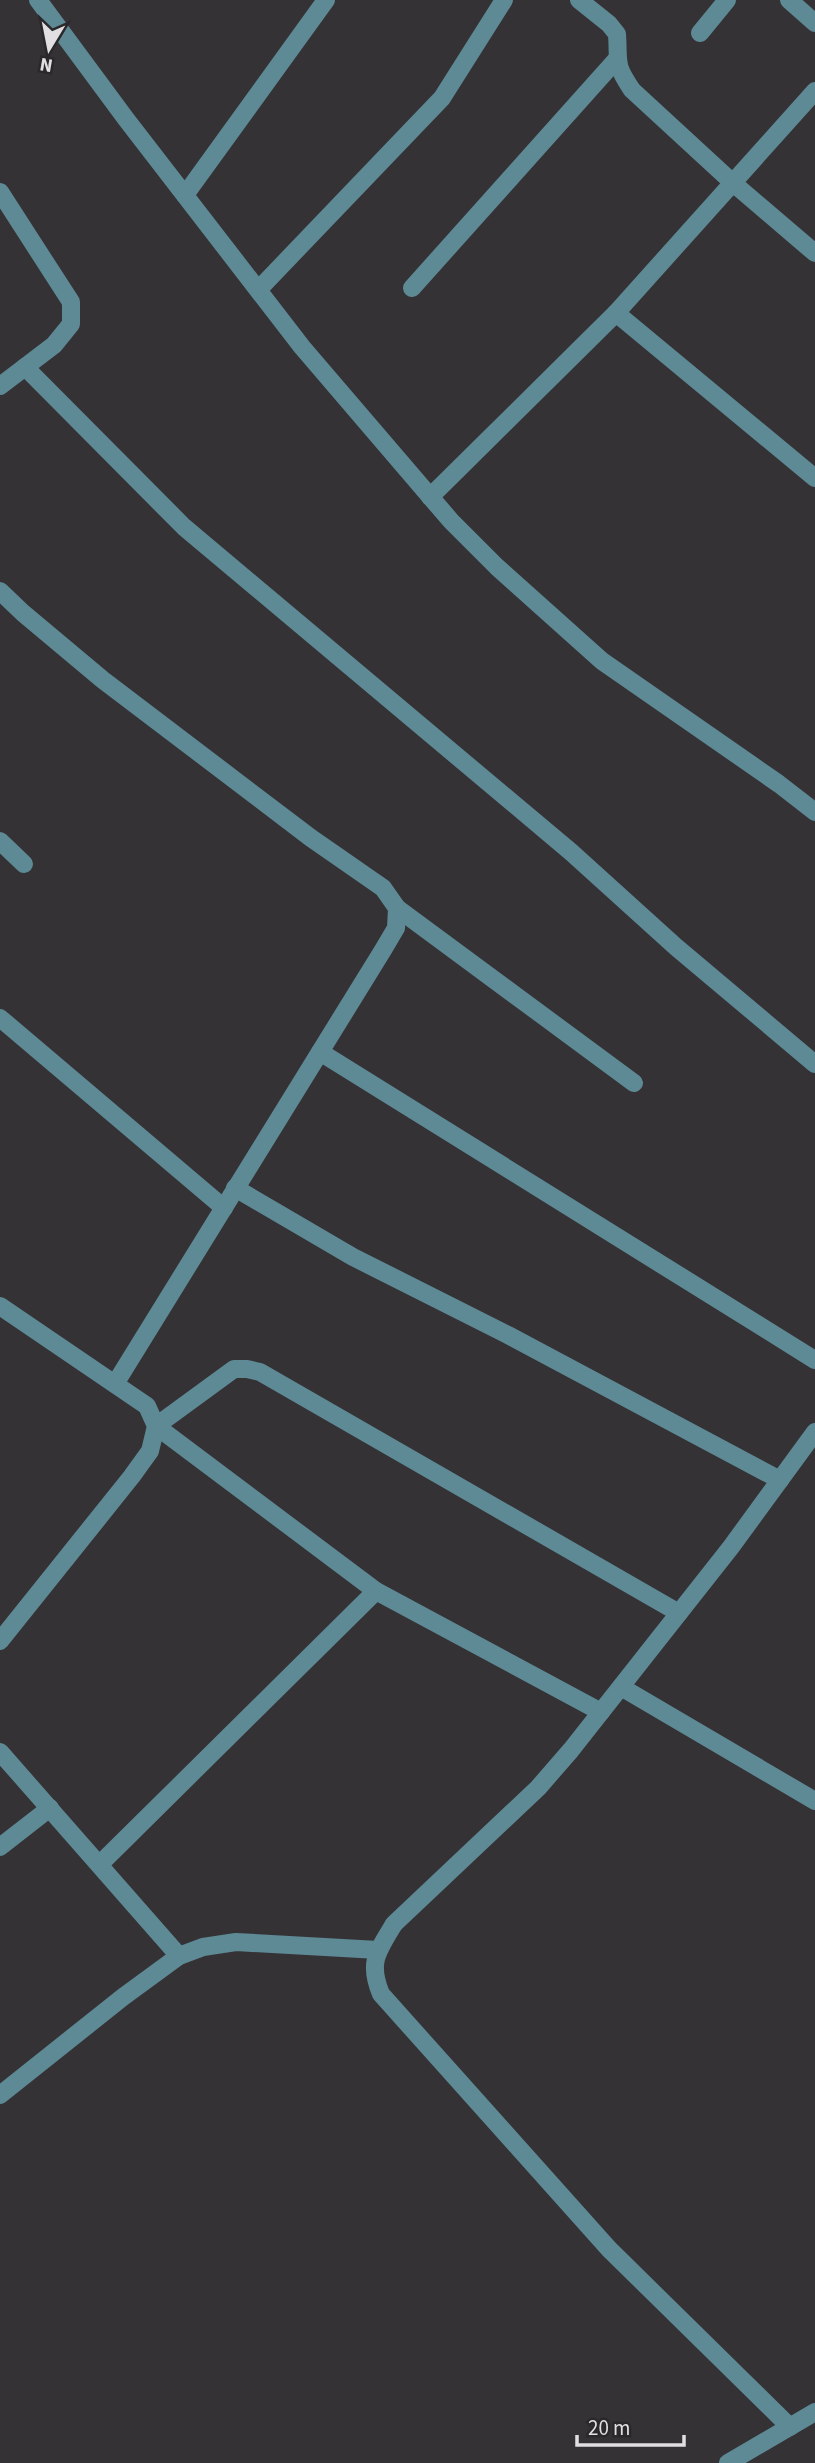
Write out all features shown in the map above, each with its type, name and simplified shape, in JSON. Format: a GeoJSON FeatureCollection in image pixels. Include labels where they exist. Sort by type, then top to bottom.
{"type":"FeatureCollection","features":[{"type":"Feature","properties":{"kind":"street"},"geometry":{"type":"LineString","coordinates":[[38,0],[302,347],[430,497],[497,567],[602,662],[779,784],[815,812]]}},
{"type":"Feature","properties":{"kind":"street"},"geometry":{"type":"LineString","coordinates":[[186,195],[326,0]]}},
{"type":"Feature","properties":{"kind":"street"},"geometry":{"type":"LineString","coordinates":[[259,289],[442,98],[504,0]]}},
{"type":"Feature","properties":{"kind":"street"},"geometry":{"type":"LineString","coordinates":[[579,0],[609,24],[617,34],[616,60],[632,90],[733,183],[815,253]]}},
{"type":"Feature","properties":{"kind":"street"},"geometry":{"type":"LineString","coordinates":[[700,33],[727,0]]}},
{"type":"Feature","properties":{"kind":"street"},"geometry":{"type":"LineString","coordinates":[[789,0],[815,23]]}},
{"type":"Feature","properties":{"kind":"street"},"geometry":{"type":"LineString","coordinates":[[412,288],[616,60]]}},
{"type":"Feature","properties":{"kind":"street"},"geometry":{"type":"LineString","coordinates":[[430,497],[616,313],[815,91]]}},
{"type":"Feature","properties":{"kind":"street"},"geometry":{"type":"LineString","coordinates":[[0,191],[71,302],[71,324],[54,345],[0,386]]}},
{"type":"Feature","properties":{"kind":"street"},"geometry":{"type":"LineString","coordinates":[[616,313],[815,478]]}},
{"type":"Feature","properties":{"kind":"street"},"geometry":{"type":"LineString","coordinates":[[25,368],[184,527],[571,852],[676,947],[815,1064]]}},
{"type":"Feature","properties":{"kind":"street"},"geometry":{"type":"LineString","coordinates":[[0,591],[103,680],[310,838],[383,888],[397,908],[634,1083]]}},
{"type":"Feature","properties":{"kind":"street"},"geometry":{"type":"LineString","coordinates":[[0,841],[24,864]]}},
{"type":"Feature","properties":{"kind":"street"},"geometry":{"type":"LineString","coordinates":[[115,1384],[396,928],[397,908]]}},
{"type":"Feature","properties":{"kind":"street"},"geometry":{"type":"LineString","coordinates":[[0,1018],[224,1208]]}},
{"type":"Feature","properties":{"kind":"street"},"geometry":{"type":"LineString","coordinates":[[320,1052],[815,1360]]}},
{"type":"Feature","properties":{"kind":"street"},"geometry":{"type":"LineString","coordinates":[[235,1188],[353,1257],[508,1335],[780,1480]]}},
{"type":"Feature","properties":{"kind":"street"},"geometry":{"type":"LineString","coordinates":[[0,1306],[147,1406],[156,1426],[376,1591],[601,1712]]}},
{"type":"Feature","properties":{"kind":"street"},"geometry":{"type":"LineString","coordinates":[[0,1641],[132,1476],[149,1451],[156,1426],[234,1369],[260,1372],[679,1613]]}},
{"type":"Feature","properties":{"kind":"street"},"geometry":{"type":"LineString","coordinates":[[790,2427],[600,2239],[381,1994],[373,1976],[378,1950],[394,1924],[538,1788],[679,1613],[815,1432]]}},
{"type":"Feature","properties":{"kind":"street"},"geometry":{"type":"LineString","coordinates":[[100,1864],[376,1591]]}},
{"type":"Feature","properties":{"kind":"street"},"geometry":{"type":"LineString","coordinates":[[621,1687],[815,1801]]}},
{"type":"Feature","properties":{"kind":"street"},"geometry":{"type":"LineString","coordinates":[[0,1752],[179,1956]]}},
{"type":"Feature","properties":{"kind":"street"},"geometry":{"type":"LineString","coordinates":[[0,1847],[50,1808]]}},
{"type":"Feature","properties":{"kind":"street"},"geometry":{"type":"LineString","coordinates":[[0,2095],[179,1956],[202,1947],[236,1942],[378,1950]]}},
{"type":"Feature","properties":{"kind":"street"},"geometry":{"type":"LineString","coordinates":[[728,2463],[815,2412]]}}]}
